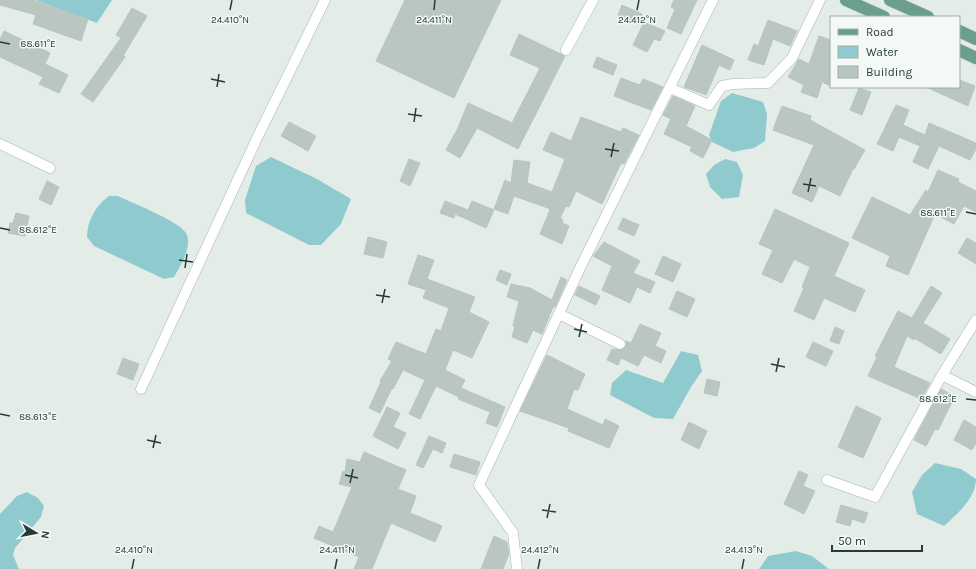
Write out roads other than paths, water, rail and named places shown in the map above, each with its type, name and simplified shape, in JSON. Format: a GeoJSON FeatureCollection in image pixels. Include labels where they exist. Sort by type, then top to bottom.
{"type":"FeatureCollection","features":[{"type":"Feature","properties":{"kind":"main road"},"geometry":{"type":"LineString","coordinates":[[846,0],[882,16]]}},
{"type":"Feature","properties":{"kind":"main road"},"geometry":{"type":"LineString","coordinates":[[890,0],[903,3],[926,16]]}},
{"type":"Feature","properties":{"kind":"main road"},"geometry":{"type":"LineString","coordinates":[[960,31],[976,39]]}},
{"type":"Feature","properties":{"kind":"main road"},"geometry":{"type":"LineString","coordinates":[[960,50],[976,58]]}},
{"type":"Feature","properties":{"kind":"street"},"geometry":{"type":"LineString","coordinates":[[141,389],[257,138],[325,0]]}},
{"type":"Feature","properties":{"kind":"street"},"geometry":{"type":"LineString","coordinates":[[566,50],[593,0]]}},
{"type":"Feature","properties":{"kind":"street"},"geometry":{"type":"LineString","coordinates":[[518,569],[513,533],[479,485],[581,266],[713,0]]}},
{"type":"Feature","properties":{"kind":"street"},"geometry":{"type":"LineString","coordinates":[[670,88],[709,105],[722,86],[733,84],[768,83],[792,58],[820,0]]}},
{"type":"Feature","properties":{"kind":"street"},"geometry":{"type":"LineString","coordinates":[[0,144],[50,168]]}},
{"type":"Feature","properties":{"kind":"street"},"geometry":{"type":"LineString","coordinates":[[559,314],[620,344]]}},
{"type":"Feature","properties":{"kind":"street"},"geometry":{"type":"LineString","coordinates":[[827,480],[875,497],[942,375],[976,320]]}},
{"type":"Feature","properties":{"kind":"street"},"geometry":{"type":"LineString","coordinates":[[942,375],[976,392]]}},
{"type":"Feature","properties":{"kind":"water"},"geometry":{"type":"Polygon","coordinates":[[[35,0],[112,0],[97,23],[35,0]]]}},
{"type":"Feature","properties":{"kind":"water"},"geometry":{"type":"Polygon","coordinates":[[[732,93],[763,102],[767,114],[765,141],[754,148],[733,152],[712,142],[709,135],[721,101],[732,93]]]}},
{"type":"Feature","properties":{"kind":"water"},"geometry":{"type":"Polygon","coordinates":[[[271,157],[317,179],[351,199],[341,224],[321,245],[309,245],[246,213],[245,200],[256,166],[271,157]]]}},
{"type":"Feature","properties":{"kind":"water"},"geometry":{"type":"Polygon","coordinates":[[[725,159],[737,162],[743,175],[739,197],[722,199],[710,187],[706,174],[714,165],[725,159]]]}},
{"type":"Feature","properties":{"kind":"water"},"geometry":{"type":"Polygon","coordinates":[[[109,196],[118,196],[155,213],[182,228],[188,238],[188,244],[185,256],[174,277],[164,279],[94,246],[87,237],[87,231],[96,209],[109,196]]]}},
{"type":"Feature","properties":{"kind":"water"},"geometry":{"type":"Polygon","coordinates":[[[681,351],[698,355],[702,371],[673,419],[654,418],[610,395],[612,383],[626,370],[663,383],[681,351]]]}},
{"type":"Feature","properties":{"kind":"water"},"geometry":{"type":"Polygon","coordinates":[[[935,463],[961,469],[976,479],[973,493],[965,505],[944,526],[917,514],[912,492],[922,475],[935,463]]]}},
{"type":"Feature","properties":{"kind":"water"},"geometry":{"type":"Polygon","coordinates":[[[27,492],[38,498],[44,506],[41,517],[15,548],[13,555],[19,569],[0,569],[0,514],[17,496],[27,492]]]}},
{"type":"Feature","properties":{"kind":"water"},"geometry":{"type":"Polygon","coordinates":[[[796,551],[812,556],[829,569],[759,569],[768,556],[796,551]]]}}]}
